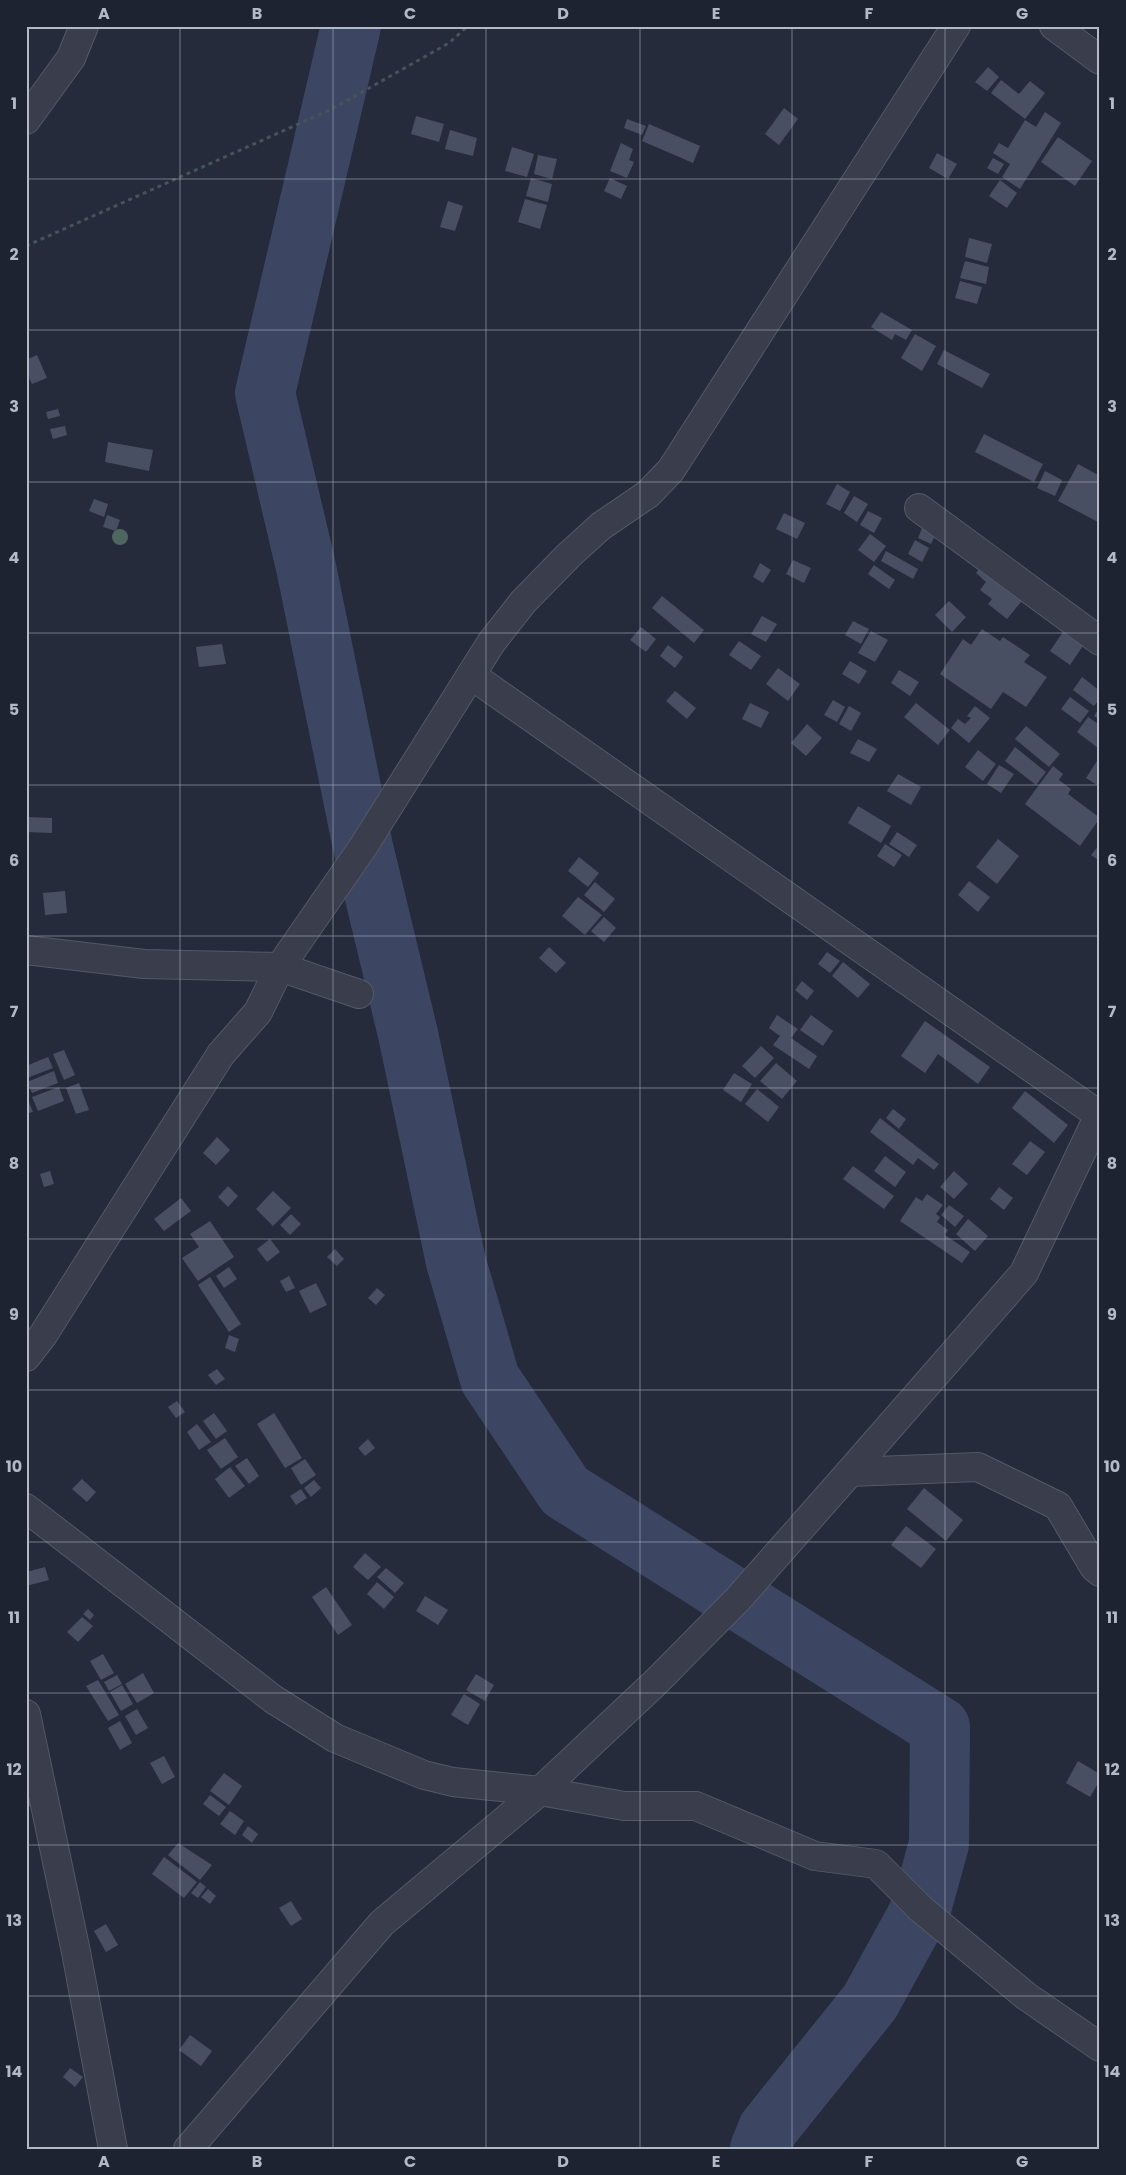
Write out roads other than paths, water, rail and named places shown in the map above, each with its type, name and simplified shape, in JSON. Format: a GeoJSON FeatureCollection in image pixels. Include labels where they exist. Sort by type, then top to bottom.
{"type":"FeatureCollection","features":[{"type":"Feature","properties":{"kind":"street"},"geometry":{"type":"LineString","coordinates":[[26,120],[71,58],[84,26]]}},
{"type":"Feature","properties":{"kind":"street"},"geometry":{"type":"LineString","coordinates":[[26,1357],[42,1336],[221,1054],[258,1012],[280,967],[363,847],[491,643],[523,602],[601,526],[648,494],[670,470],[956,26]]}},
{"type":"Feature","properties":{"kind":"street"},"geometry":{"type":"LineString","coordinates":[[1054,26],[1100,60]]}},
{"type":"Feature","properties":{"kind":"street"},"geometry":{"type":"LineString","coordinates":[[919,508],[1100,641]]}},
{"type":"Feature","properties":{"kind":"street"},"geometry":{"type":"LineString","coordinates":[[188,2149],[382,1923],[540,1791],[656,1682],[738,1599],[850,1472],[1024,1273],[1099,1115],[471,675]]}},
{"type":"Feature","properties":{"kind":"street"},"geometry":{"type":"LineString","coordinates":[[26,950],[144,964],[280,967],[359,994]]}},
{"type":"Feature","properties":{"kind":"street"},"geometry":{"type":"LineString","coordinates":[[850,1472],[978,1467],[1058,1506],[1094,1567],[1100,1572]]}},
{"type":"Feature","properties":{"kind":"street"},"geometry":{"type":"LineString","coordinates":[[26,1508],[273,1699],[335,1738],[424,1775],[453,1782],[540,1791],[624,1806],[696,1806],[815,1856],[876,1864],[921,1909],[1026,1996],[1100,2047]]}},
{"type":"Feature","properties":{"kind":"street"},"geometry":{"type":"LineString","coordinates":[[26,1714],[78,1961],[113,2149]]}},
{"type":"Feature","properties":{"kind":"waterway"},"geometry":{"type":"LineString","coordinates":[[351,26],[265,393],[306,567],[363,847],[408,1034],[456,1262],[490,1379],[565,1491],[940,1727],[939,1844],[921,1909],[870,2002],[768,2129],[760,2149]]}}]}
